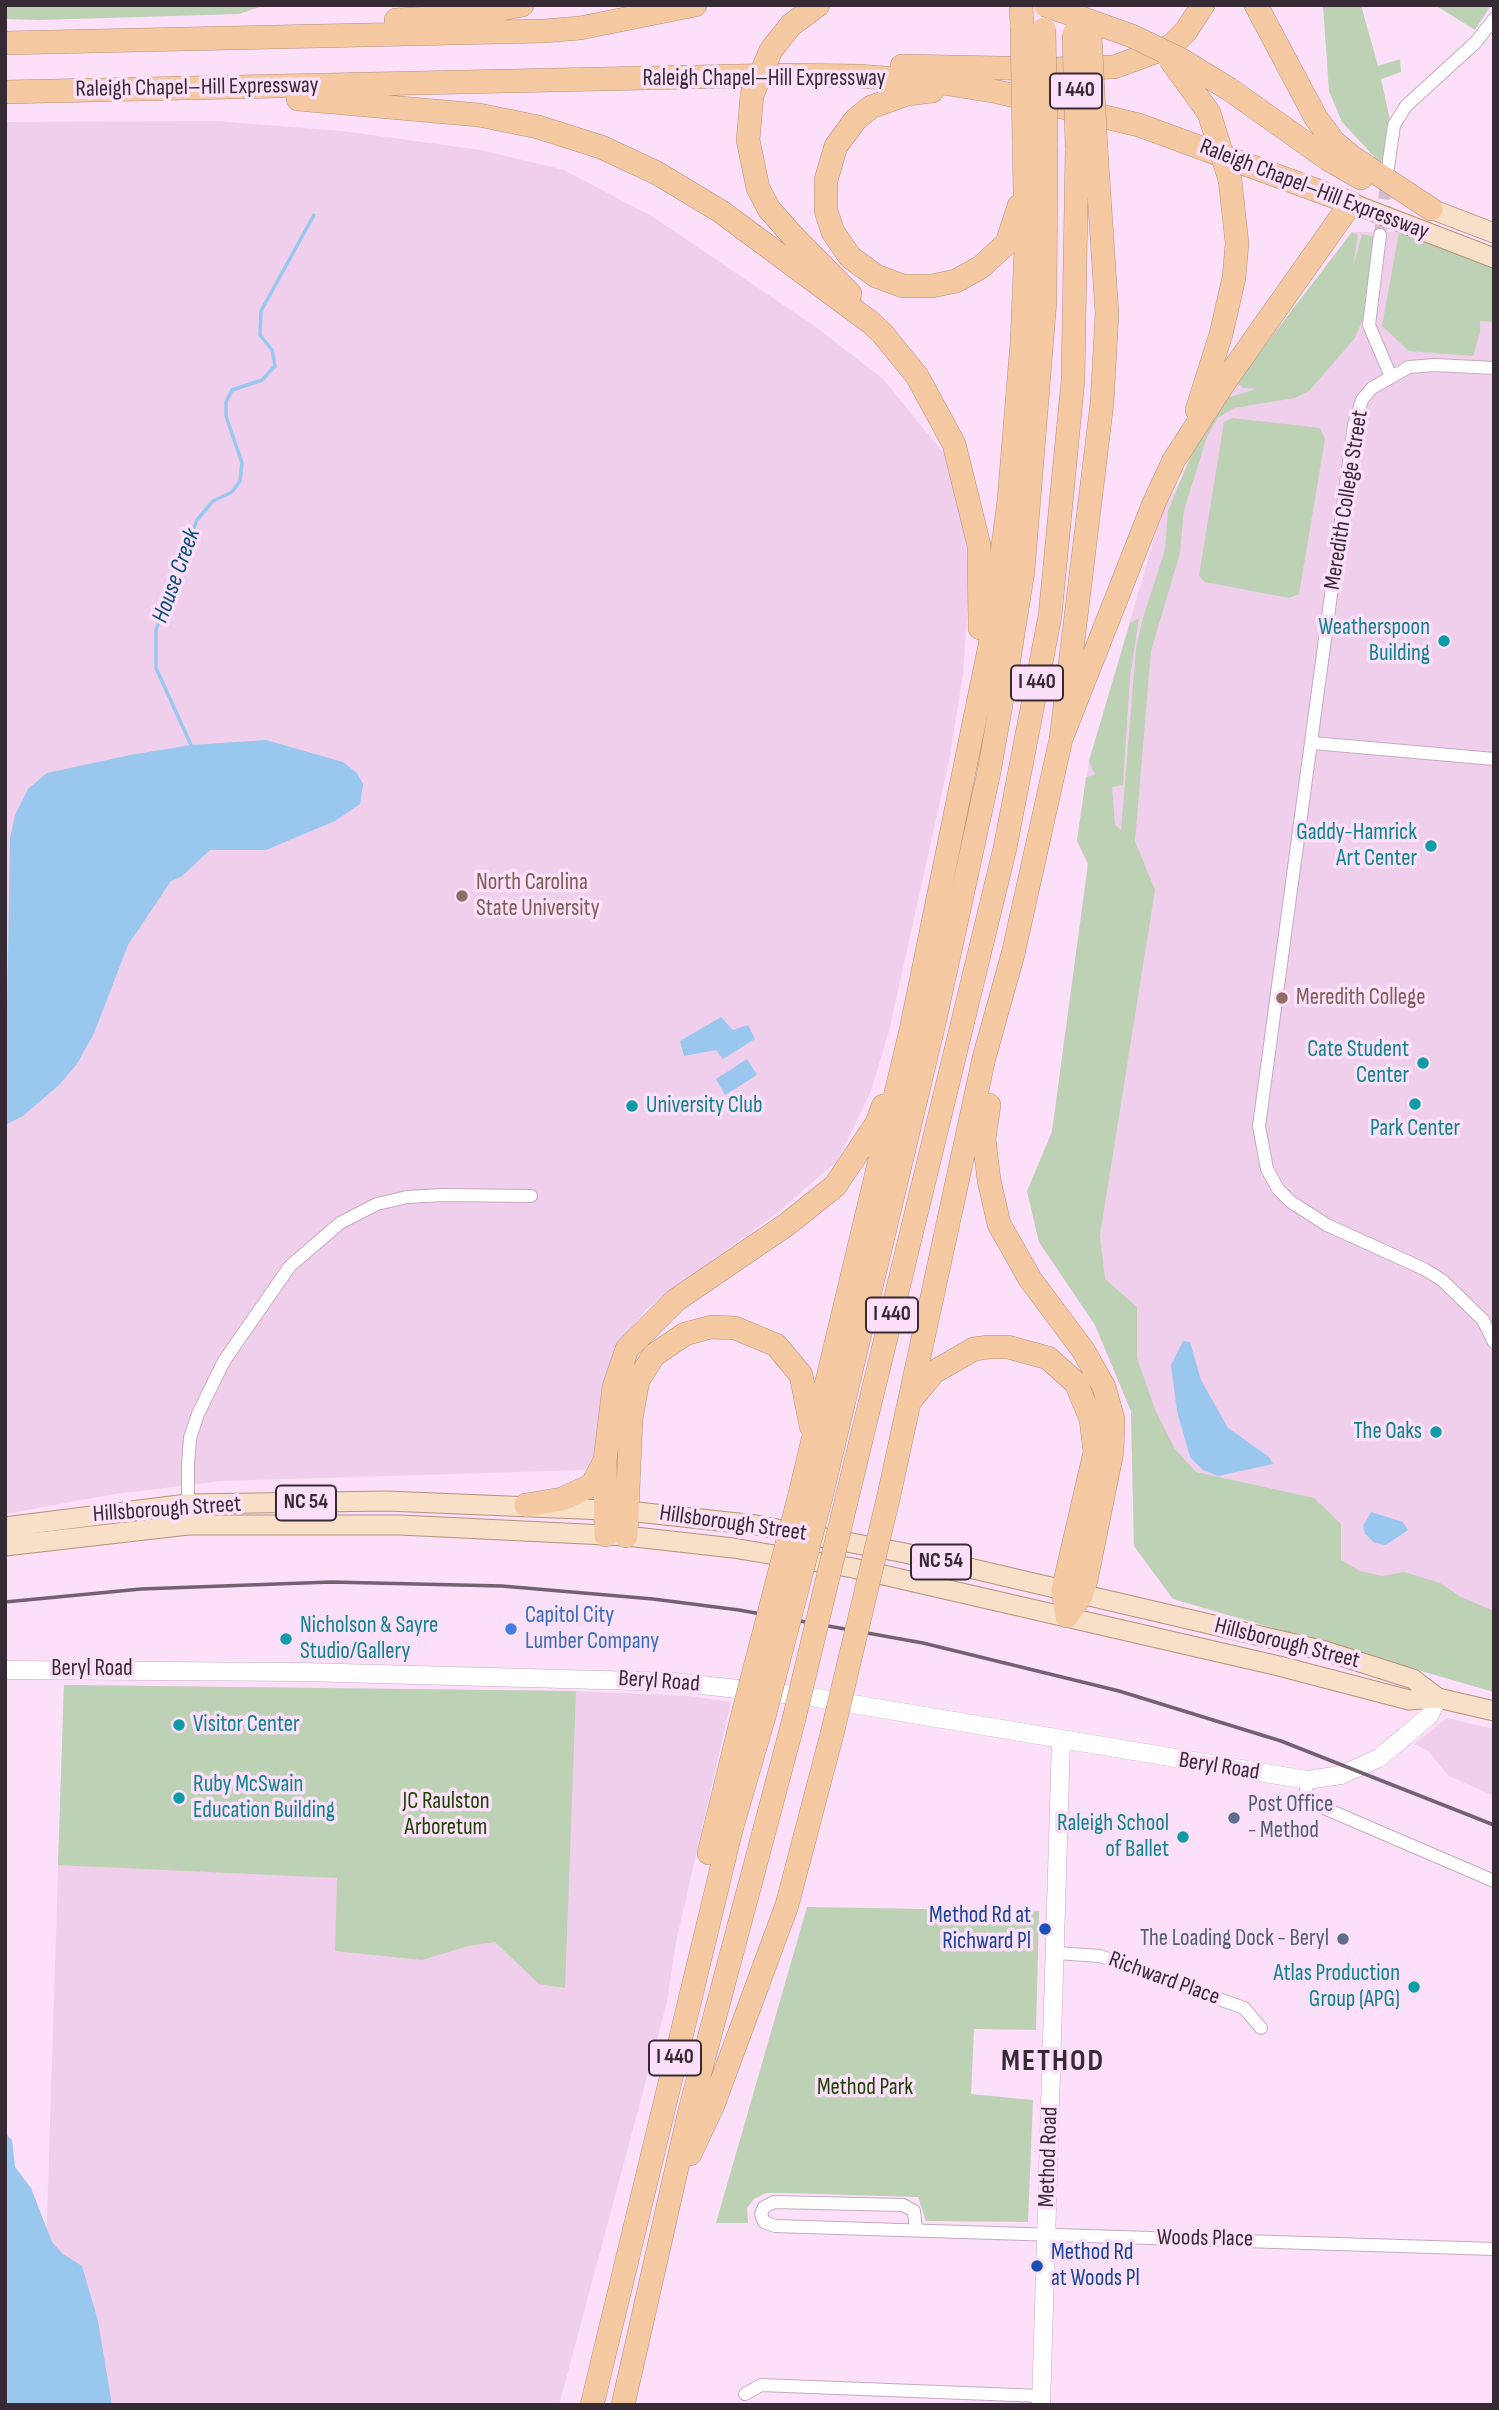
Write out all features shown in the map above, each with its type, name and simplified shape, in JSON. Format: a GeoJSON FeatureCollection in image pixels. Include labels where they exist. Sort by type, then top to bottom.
{"type":"FeatureCollection","features":[{"type":"Feature","properties":{"kind":"highway"},"geometry":{"type":"LineString","coordinates":[[141,39],[466,16],[522,5]]}},
{"type":"Feature","properties":{"kind":"highway"},"geometry":{"type":"LineString","coordinates":[[5,43],[544,32],[580,28],[695,5]]}},
{"type":"Feature","properties":{"kind":"highway"},"geometry":{"type":"LineString","coordinates":[[818,5],[791,25],[771,50],[752,95],[748,115],[751,164],[769,209],[883,333],[917,376],[954,444],[979,545],[982,588],[974,715]]}},
{"type":"Feature","properties":{"kind":"highway","name":"I 440"},"geometry":{"type":"LineString","coordinates":[[592,2405],[731,1830],[754,1711],[935,1019],[989,772],[1023,571],[1045,301],[1032,148],[1029,21],[1044,5]]}},
{"type":"Feature","properties":{"kind":"highway","name":"Raleigh Chapel–Hill Expressway"},"geometry":{"type":"LineString","coordinates":[[1044,5],[1096,21],[1166,52],[1228,89],[1355,175],[1431,209]]}},
{"type":"Feature","properties":{"kind":"highway"},"geometry":{"type":"LineString","coordinates":[[1074,5],[1082,35]]}},
{"type":"Feature","properties":{"kind":"highway"},"geometry":{"type":"LineString","coordinates":[[670,2195],[713,2105],[788,1905],[889,1495],[985,1058],[1013,954],[1061,739],[1102,403],[1107,314],[1087,149],[1082,5]]}},
{"type":"Feature","properties":{"kind":"highway"},"geometry":{"type":"LineString","coordinates":[[588,80],[807,66],[1114,67],[1171,46],[1186,31],[1203,5]]}},
{"type":"Feature","properties":{"kind":"highway"},"geometry":{"type":"LineString","coordinates":[[1256,5],[1316,118],[1334,142],[1352,158],[1431,209]]}},
{"type":"Feature","properties":{"kind":"highway"},"geometry":{"type":"LineString","coordinates":[[1166,52],[1209,113],[1230,180],[1237,243],[1234,278],[1221,334],[1188,436]]}},
{"type":"Feature","properties":{"kind":"highway","name":"Raleigh Chapel–Hill Expressway"},"geometry":{"type":"LineString","coordinates":[[5,92],[858,76],[937,82],[998,92],[1139,125],[1351,203]]}},
{"type":"Feature","properties":{"kind":"highway"},"geometry":{"type":"LineString","coordinates":[[183,89],[439,109],[508,120],[569,135],[630,160],[692,193],[883,333]]}},
{"type":"Feature","properties":{"kind":"highway"},"geometry":{"type":"LineString","coordinates":[[998,92],[933,91],[908,94],[871,107],[856,119],[836,146],[826,180],[826,211],[833,232],[850,257],[876,276],[903,286],[932,286],[956,281],[981,267],[1007,243],[1032,148]]}},
{"type":"Feature","properties":{"kind":"highway"},"geometry":{"type":"LineString","coordinates":[[813,1446],[911,1030],[994,619],[1012,463],[1022,342],[1032,148]]}},
{"type":"Feature","properties":{"kind":"highway","name":"I 440"},"geometry":{"type":"LineString","coordinates":[[623,2405],[670,2195],[794,1719],[1005,848],[1050,616],[1073,380],[1087,149]]}},
{"type":"Feature","properties":{"kind":"highway"},"geometry":{"type":"LineString","coordinates":[[1061,739],[1154,503],[1188,436],[1351,203]]}},
{"type":"Feature","properties":{"kind":"highway"},"geometry":{"type":"LineString","coordinates":[[1013,954],[984,1139],[994,1205],[1007,1242],[1030,1279],[1083,1350],[1104,1387],[1113,1419],[1112,1452],[1072,1592]]}},
{"type":"Feature","properties":{"kind":"highway"},"geometry":{"type":"LineString","coordinates":[[526,1505],[562,1499],[592,1485],[605,1461],[614,1387],[627,1349],[676,1300],[786,1225],[835,1186],[877,1124],[911,1030]]}},
{"type":"Feature","properties":{"kind":"highway"},"geometry":{"type":"LineString","coordinates":[[616,1535],[638,1380],[654,1355],[685,1334],[710,1327],[735,1328],[776,1345],[801,1375],[808,1399],[813,1446],[811,1496]]}},
{"type":"Feature","properties":{"kind":"highway"},"geometry":{"type":"LineString","coordinates":[[907,1406],[934,1372],[974,1349],[1018,1349],[1048,1358],[1076,1383],[1091,1419],[1096,1452],[1067,1616]]}},
{"type":"Feature","properties":{"kind":"highway"},"geometry":{"type":"LineString","coordinates":[[605,1461],[618,1510]]}},
{"type":"Feature","properties":{"kind":"main road","name":"Raleigh Chapel–Hill Expressway"},"geometry":{"type":"LineString","coordinates":[[1351,203],[1494,258]]}},
{"type":"Feature","properties":{"kind":"main road","name":"Raleigh Chapel–Hill Expressway"},"geometry":{"type":"LineString","coordinates":[[1431,209],[1494,233]]}},
{"type":"Feature","properties":{"kind":"main road","name":"Hillsborough Street"},"geometry":{"type":"LineString","coordinates":[[5,1527],[187,1504],[387,1502],[618,1510],[819,1535],[1072,1592],[1325,1651],[1413,1679],[1438,1699]]}},
{"type":"Feature","properties":{"kind":"main road","name":"Hillsborough Street"},"geometry":{"type":"LineString","coordinates":[[5,1546],[188,1525],[400,1525],[616,1535],[733,1548],[853,1568],[1067,1616],[1409,1700],[1438,1699],[1494,1711]]}},
{"type":"Feature","properties":{"kind":"street"},"geometry":{"type":"LineString","coordinates":[[1388,168],[1394,125],[1406,106],[1476,42],[1494,19]]}},
{"type":"Feature","properties":{"kind":"street"},"geometry":{"type":"LineString","coordinates":[[1380,235],[1369,325],[1391,377]]}},
{"type":"Feature","properties":{"kind":"street","name":"Meredith College Street"},"geometry":{"type":"LineString","coordinates":[[1494,369],[1435,365],[1409,367],[1372,388],[1362,400],[1354,425],[1259,1126],[1262,1154],[1272,1180],[1291,1202],[1327,1225],[1424,1269],[1442,1280],[1483,1320],[1494,1342]]}},
{"type":"Feature","properties":{"kind":"street"},"geometry":{"type":"LineString","coordinates":[[1313,743],[1494,759]]}},
{"type":"Feature","properties":{"kind":"street"},"geometry":{"type":"LineString","coordinates":[[188,1525],[190,1438],[208,1392],[224,1361],[290,1266],[340,1223],[377,1204],[407,1197],[531,1196]]}},
{"type":"Feature","properties":{"kind":"street","name":"Beryl Road"},"geometry":{"type":"LineString","coordinates":[[5,1670],[276,1671],[672,1681],[811,1697],[1305,1780],[1341,1775],[1379,1758],[1429,1716],[1438,1699]]}},
{"type":"Feature","properties":{"kind":"street","name":"Method Road"},"geometry":{"type":"LineString","coordinates":[[1041,2400],[1061,1741]]}},
{"type":"Feature","properties":{"kind":"street"},"geometry":{"type":"LineString","coordinates":[[1305,1780],[1307,1795],[1324,1808],[1494,1881]]}},
{"type":"Feature","properties":{"kind":"street","name":"Richward Place"},"geometry":{"type":"LineString","coordinates":[[1056,1953],[1100,1956],[1244,2008],[1261,2028]]}},
{"type":"Feature","properties":{"kind":"street","name":"Woods Place"},"geometry":{"type":"LineString","coordinates":[[916,2230],[914,2211],[903,2205],[774,2202],[764,2207],[761,2214],[764,2222],[775,2226],[1494,2249]]}},
{"type":"Feature","properties":{"kind":"street"},"geometry":{"type":"LineString","coordinates":[[745,2394],[761,2385],[1041,2400]]}},
{"type":"Feature","properties":{"kind":"shaded area","name":"North Carolina State University"},"geometry":{"type":"Polygon","coordinates":[[[216,121],[342,131],[481,150],[564,170],[653,217],[816,327],[883,379],[946,456],[964,524],[969,587],[963,674],[949,761],[889,1031],[870,1094],[837,1161],[777,1213],[649,1307],[615,1346],[600,1408],[597,1448],[585,1470],[222,1481],[115,1494],[5,1514],[5,122],[216,121]]]}},
{"type":"Feature","properties":{"kind":"shaded area","name":"Meredith College"},"geometry":{"type":"Polygon","coordinates":[[[1352,232],[1399,232],[1494,268],[1494,1692],[1173,1599],[1134,1546],[1131,1411],[1095,1325],[1039,1242],[1027,1191],[1052,1132],[1088,864],[1077,841],[1089,761],[1162,512],[1237,382],[1352,232]]]}},
{"type":"Feature","properties":{"kind":"shaded area"},"geometry":{"type":"Polygon","coordinates":[[[64,1685],[576,1691],[690,1696],[731,1702],[676,1942],[667,2002],[559,2405],[41,2405],[64,1685]]]}},
{"type":"Feature","properties":{"kind":"shaded area"},"geometry":{"type":"Polygon","coordinates":[[[1447,1718],[1494,1729],[1494,1796],[1449,1776],[1428,1751],[1414,1744],[1447,1718]]]}},
{"type":"Feature","properties":{"kind":"green space"},"geometry":{"type":"Polygon","coordinates":[[[5,5],[265,5],[239,14],[39,20],[5,19],[5,5]]]}},
{"type":"Feature","properties":{"kind":"green space"},"geometry":{"type":"Polygon","coordinates":[[[1323,5],[1361,5],[1378,66],[1400,59],[1401,72],[1381,79],[1390,120],[1381,164],[1342,122],[1329,91],[1323,5]]]}},
{"type":"Feature","properties":{"kind":"green space"},"geometry":{"type":"Polygon","coordinates":[[[1435,5],[1491,5],[1475,30],[1435,5]]]}},
{"type":"Feature","properties":{"kind":"green space"},"geometry":{"type":"Polygon","coordinates":[[[1352,232],[1358,235],[1353,267],[1362,234],[1375,237],[1365,314],[1355,338],[1309,391],[1295,398],[1234,408],[1218,418],[1208,434],[1184,510],[1180,553],[1151,651],[1135,841],[1155,890],[1100,1235],[1105,1279],[1137,1307],[1137,1358],[1156,1412],[1175,1449],[1196,1472],[1314,1498],[1341,1524],[1341,1560],[1360,1571],[1382,1576],[1404,1572],[1440,1583],[1461,1597],[1494,1611],[1494,1692],[1173,1599],[1134,1546],[1131,1411],[1095,1325],[1039,1242],[1027,1191],[1052,1132],[1088,864],[1077,841],[1086,777],[1095,775],[1089,761],[1130,623],[1139,618],[1130,677],[1123,785],[1112,787],[1115,825],[1121,830],[1136,649],[1165,550],[1168,511],[1193,450],[1226,398],[1257,389],[1243,388],[1237,382],[1352,232]]]}},
{"type":"Feature","properties":{"kind":"green space"},"geometry":{"type":"Polygon","coordinates":[[[1399,232],[1494,268],[1494,322],[1480,321],[1480,333],[1473,356],[1409,351],[1382,326],[1399,232]]]}},
{"type":"Feature","properties":{"kind":"green space"},"geometry":{"type":"Polygon","coordinates":[[[1232,418],[1320,428],[1325,439],[1299,594],[1289,598],[1205,582],[1199,576],[1224,422],[1232,418]]]}},
{"type":"Feature","properties":{"kind":"green space","name":"JC Raulston Arboretum"},"geometry":{"type":"Polygon","coordinates":[[[64,1685],[576,1691],[565,1988],[539,1984],[495,1942],[468,1946],[422,1960],[335,1951],[337,1878],[58,1865],[64,1685]]]}},
{"type":"Feature","properties":{"kind":"green space","name":"Method Park"},"geometry":{"type":"Polygon","coordinates":[[[807,1907],[1039,1911],[1036,2030],[974,2029],[971,2094],[1033,2100],[1028,2222],[926,2221],[918,2197],[766,2193],[754,2199],[747,2208],[748,2223],[716,2223],[807,1907]]]}},
{"type":"Feature","properties":{"kind":"water"},"geometry":{"type":"Polygon","coordinates":[[[266,740],[343,762],[357,773],[363,784],[360,804],[335,821],[266,850],[210,850],[181,877],[171,881],[128,945],[94,1033],[77,1064],[59,1085],[23,1116],[5,1125],[10,838],[15,815],[28,789],[47,773],[130,755],[191,745],[266,740]]]}},
{"type":"Feature","properties":{"kind":"water"},"geometry":{"type":"Polygon","coordinates":[[[721,1017],[733,1030],[748,1025],[755,1039],[723,1059],[716,1050],[684,1056],[680,1041],[721,1017]]]}},
{"type":"Feature","properties":{"kind":"water"},"geometry":{"type":"Polygon","coordinates":[[[747,1059],[757,1075],[725,1095],[716,1079],[747,1059]]]}},
{"type":"Feature","properties":{"kind":"water"},"geometry":{"type":"Polygon","coordinates":[[[1183,1341],[1190,1342],[1201,1380],[1228,1428],[1269,1457],[1273,1464],[1218,1476],[1203,1470],[1190,1457],[1177,1411],[1171,1365],[1183,1341]]]}},
{"type":"Feature","properties":{"kind":"water"},"geometry":{"type":"Polygon","coordinates":[[[1371,1512],[1403,1522],[1408,1530],[1386,1545],[1375,1543],[1365,1534],[1363,1526],[1371,1512]]]}},
{"type":"Feature","properties":{"kind":"water"},"geometry":{"type":"Polygon","coordinates":[[[5,2133],[12,2140],[15,2167],[31,2188],[52,2242],[63,2254],[82,2266],[98,2321],[112,2405],[5,2405],[5,2133]]]}},
{"type":"Feature","properties":{"kind":"waterway","name":"House Creek"},"geometry":{"type":"LineString","coordinates":[[191,745],[156,668],[156,630],[197,520],[213,501],[232,492],[240,481],[242,463],[226,416],[226,402],[232,390],[262,380],[275,366],[272,350],[260,335],[261,311],[314,215]]}},
{"type":"Feature","properties":{"kind":"tunnel"},"geometry":{"type":"LineString","coordinates":[[1380,235],[1387,176]]}},
{"type":"Feature","properties":{"kind":"railway"},"geometry":{"type":"LineString","coordinates":[[5,1602],[141,1589],[331,1582],[502,1586],[653,1599],[739,1610],[923,1643],[1119,1691],[1281,1741],[1494,1825]]}},
{"type":"Feature","properties":{"kind":"place","name":"Weatherspoon Building"},"geometry":{"type":"Point","coordinates":[1444,641]}},
{"type":"Feature","properties":{"kind":"place","name":"Gaddy-Hamrick Art Center"},"geometry":{"type":"Point","coordinates":[1431,846]}},
{"type":"Feature","properties":{"kind":"place","name":"North Carolina State University"},"geometry":{"type":"Point","coordinates":[462,896]}},
{"type":"Feature","properties":{"kind":"place","name":"Meredith College"},"geometry":{"type":"Point","coordinates":[1282,998]}},
{"type":"Feature","properties":{"kind":"place","name":"Cate Student Center"},"geometry":{"type":"Point","coordinates":[1423,1063]}},
{"type":"Feature","properties":{"kind":"place","name":"Park Center"},"geometry":{"type":"Point","coordinates":[1415,1104]}},
{"type":"Feature","properties":{"kind":"place","name":"University Club"},"geometry":{"type":"Point","coordinates":[632,1106]}},
{"type":"Feature","properties":{"kind":"place","name":"The Oaks"},"geometry":{"type":"Point","coordinates":[1436,1432]}},
{"type":"Feature","properties":{"kind":"place","name":"Capitol City Lumber Company"},"geometry":{"type":"Point","coordinates":[511,1629]}},
{"type":"Feature","properties":{"kind":"place","name":"Nicholson & Sayre Studio/Gallery"},"geometry":{"type":"Point","coordinates":[286,1639]}},
{"type":"Feature","properties":{"kind":"place","name":"Visitor Center"},"geometry":{"type":"Point","coordinates":[179,1725]}},
{"type":"Feature","properties":{"kind":"place","name":"Ruby McSwain Education Building"},"geometry":{"type":"Point","coordinates":[179,1798]}},
{"type":"Feature","properties":{"kind":"place","name":"Post Office - Method"},"geometry":{"type":"Point","coordinates":[1234,1818]}},
{"type":"Feature","properties":{"kind":"place","name":"Raleigh School of Ballet"},"geometry":{"type":"Point","coordinates":[1183,1837]}},
{"type":"Feature","properties":{"kind":"place","name":"Method Rd at Richward Pl"},"geometry":{"type":"Point","coordinates":[1045,1929]}},
{"type":"Feature","properties":{"kind":"place","name":"The Loading Dock - Beryl"},"geometry":{"type":"Point","coordinates":[1343,1939]}},
{"type":"Feature","properties":{"kind":"place","name":"Atlas Production Group (APG)"},"geometry":{"type":"Point","coordinates":[1414,1987]}},
{"type":"Feature","properties":{"kind":"place","name":"Method Rd at Woods Pl"},"geometry":{"type":"Point","coordinates":[1037,2266]}},
{"type":"Feature","properties":{"kind":"district","name":"METHOD"},"geometry":{"type":"Point","coordinates":[1053,2062]}}]}
